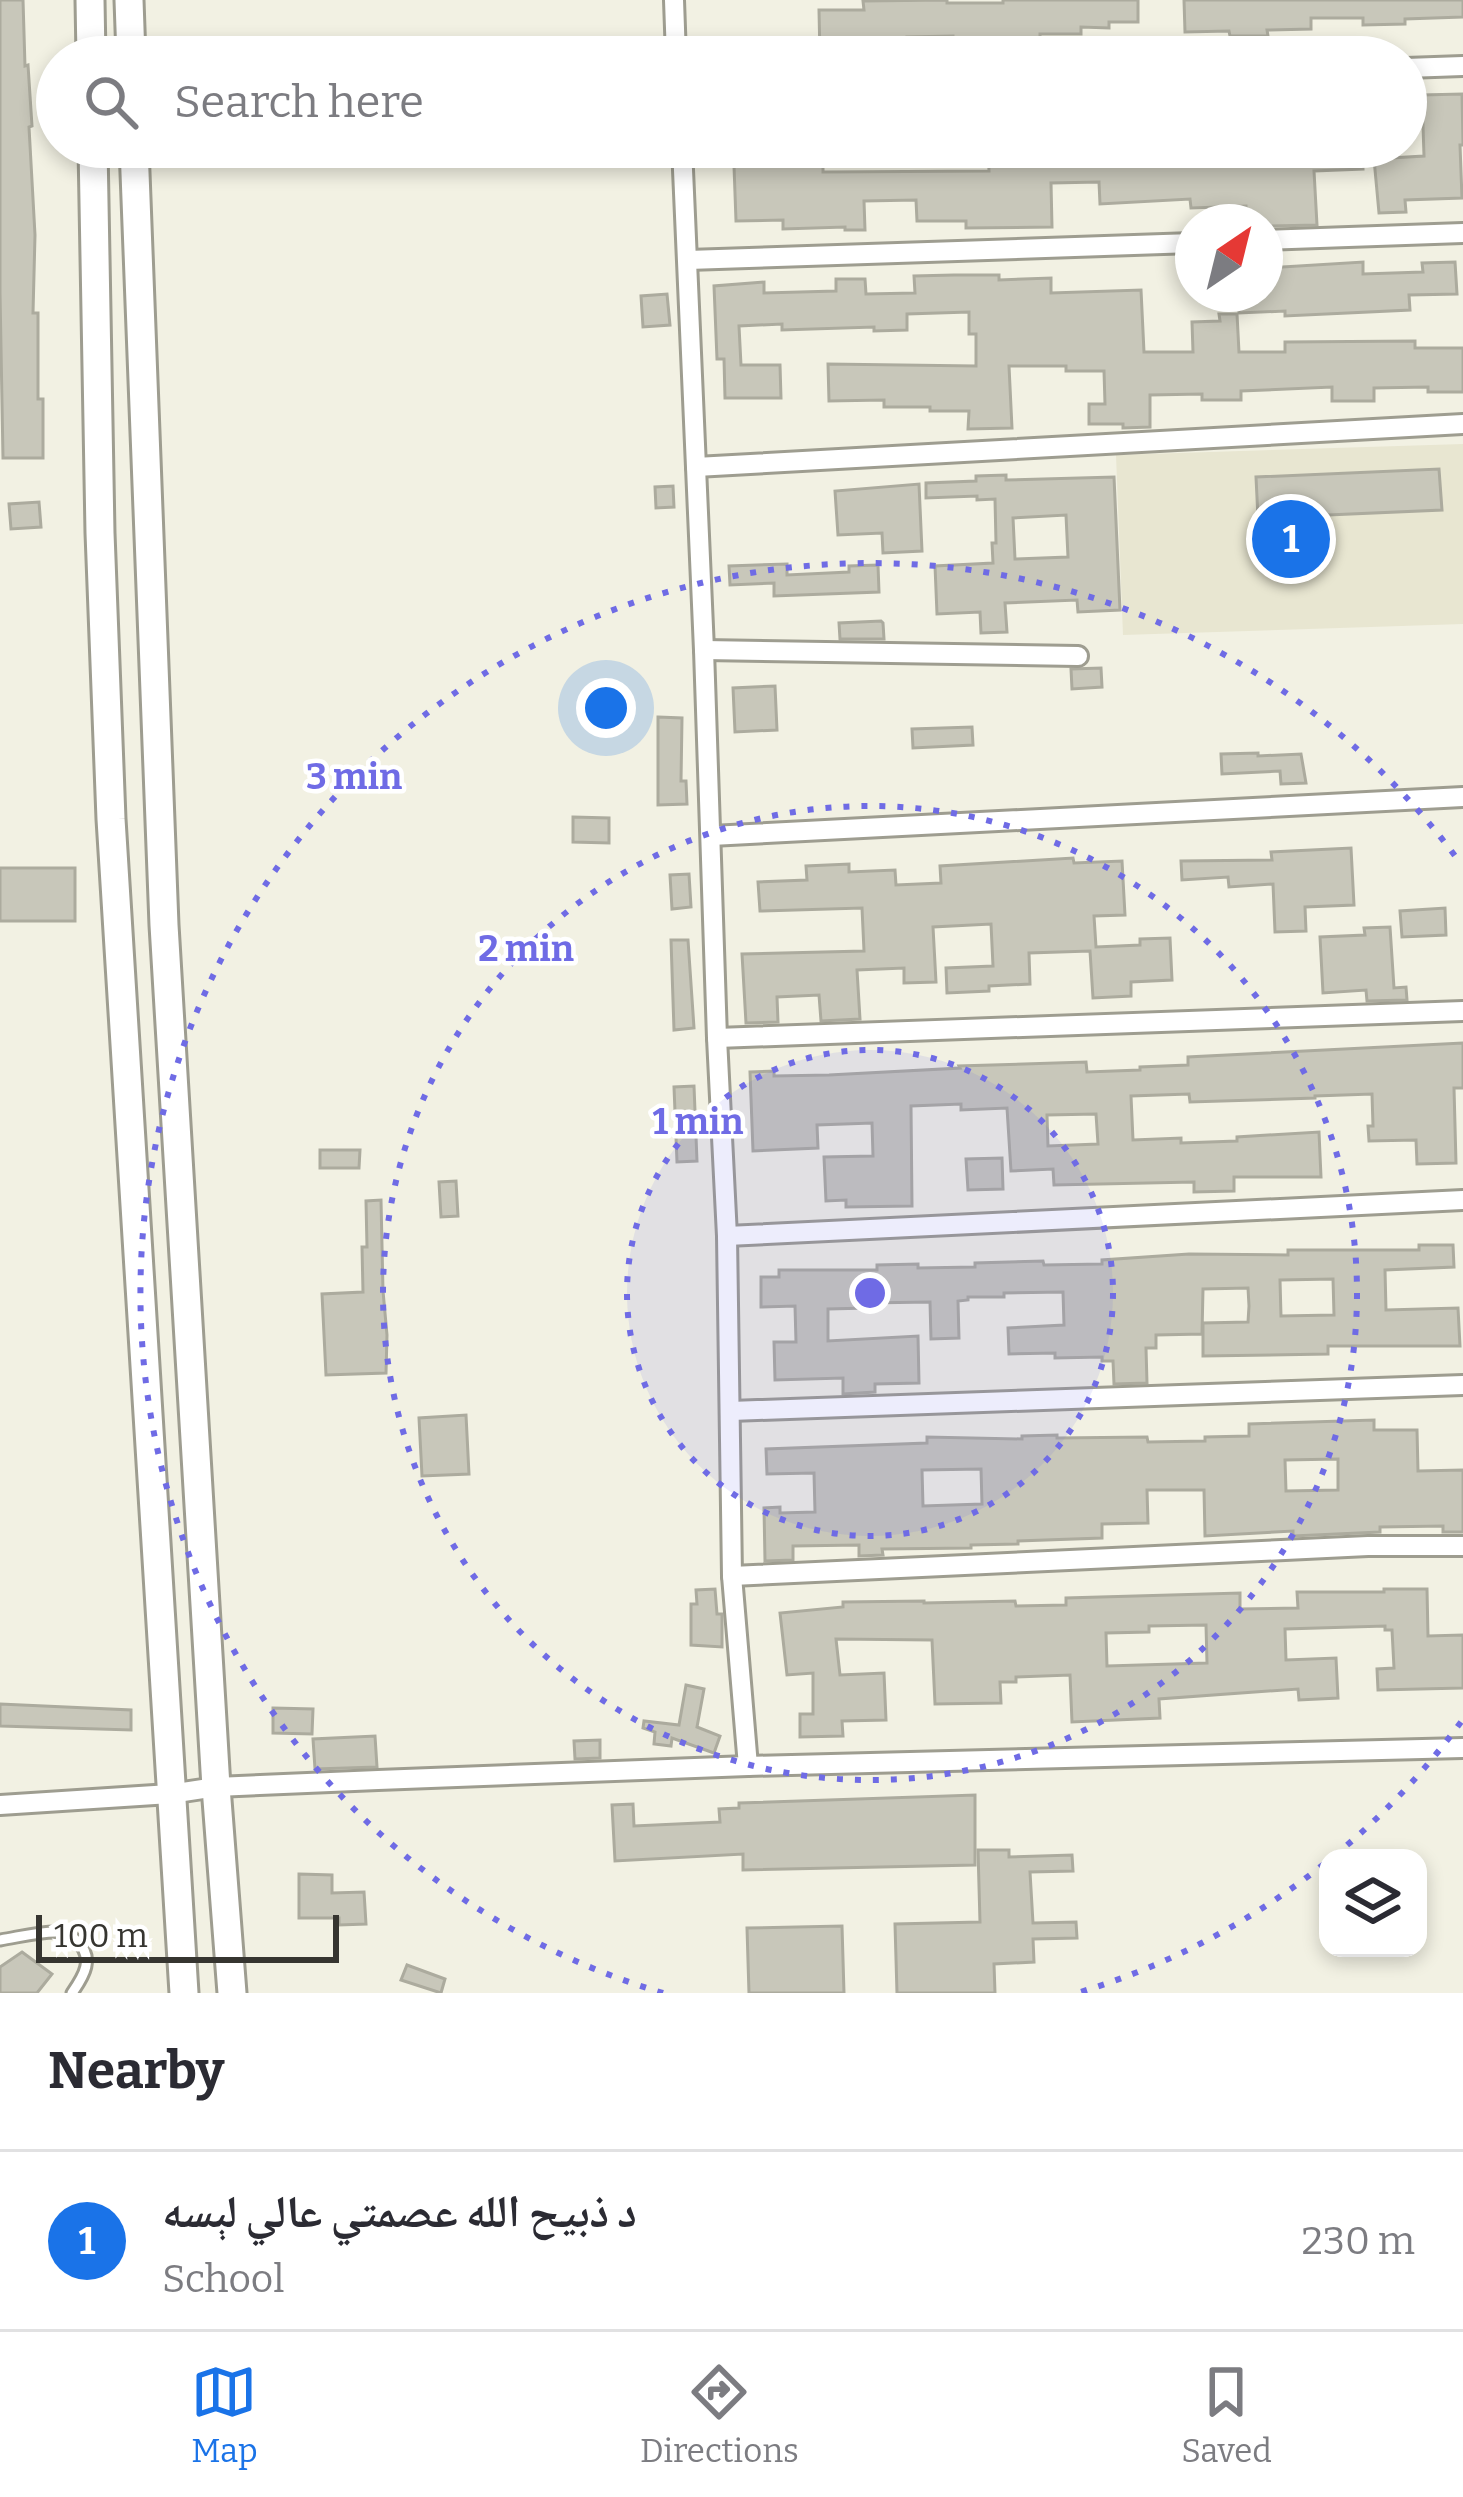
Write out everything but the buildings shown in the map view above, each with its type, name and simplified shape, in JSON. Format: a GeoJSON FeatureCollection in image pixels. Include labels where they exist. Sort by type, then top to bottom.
{"type":"FeatureCollection","features":[{"type":"Feature","properties":{"kind":"main road"},"geometry":{"type":"LineString","coordinates":[[90,0],[91,36]]}},
{"type":"Feature","properties":{"kind":"main road"},"geometry":{"type":"LineString","coordinates":[[129,0],[130,36]]}},
{"type":"Feature","properties":{"kind":"main road"},"geometry":{"type":"LineString","coordinates":[[93,168],[111,819],[184,1993]]}},
{"type":"Feature","properties":{"kind":"main road"},"geometry":{"type":"LineString","coordinates":[[135,168],[162,872],[232,1993]]}},
{"type":"Feature","properties":{"kind":"main road"},"geometry":{"type":"LineString","coordinates":[[111,819],[160,818]]}},
{"type":"Feature","properties":{"kind":"main road"},"geometry":{"type":"LineString","coordinates":[[115,874],[162,872]]}},
{"type":"Feature","properties":{"kind":"street"},"geometry":{"type":"LineString","coordinates":[[674,0],[675,36]]}},
{"type":"Feature","properties":{"kind":"street"},"geometry":{"type":"LineString","coordinates":[[1427,67],[1463,66]]}},
{"type":"Feature","properties":{"kind":"street"},"geometry":{"type":"LineString","coordinates":[[683,168],[727,1236],[732,1576],[748,1766]]}},
{"type":"Feature","properties":{"kind":"street"},"geometry":{"type":"LineString","coordinates":[[1283,239],[1463,233]]}},
{"type":"Feature","properties":{"kind":"street"},"geometry":{"type":"LineString","coordinates":[[688,260],[1175,243]]}},
{"type":"Feature","properties":{"kind":"street"},"geometry":{"type":"LineString","coordinates":[[696,467],[1463,424]]}},
{"type":"Feature","properties":{"kind":"street"},"geometry":{"type":"LineString","coordinates":[[704,650],[1078,656]]}},
{"type":"Feature","properties":{"kind":"street"},"geometry":{"type":"LineString","coordinates":[[711,836],[1463,797]]}},
{"type":"Feature","properties":{"kind":"street"},"geometry":{"type":"LineString","coordinates":[[717,1038],[1463,1012]]}},
{"type":"Feature","properties":{"kind":"street"},"geometry":{"type":"LineString","coordinates":[[727,1236],[1463,1200]]}},
{"type":"Feature","properties":{"kind":"street"},"geometry":{"type":"LineString","coordinates":[[731,1411],[1463,1385]]}},
{"type":"Feature","properties":{"kind":"street"},"geometry":{"type":"LineString","coordinates":[[732,1576],[1368,1546],[1463,1546]]}},
{"type":"Feature","properties":{"kind":"street"},"geometry":{"type":"LineString","coordinates":[[0,1805],[216,1787],[748,1766],[1463,1748]]}},
{"type":"Feature","properties":{"kind":"lane"},"geometry":{"type":"LineString","coordinates":[[0,1940],[62,1932],[73,1936],[85,1949],[87,1960],[85,1974],[72,1993]]}},
{"type":"Feature","properties":{"kind":"shaded area"},"geometry":{"type":"Polygon","coordinates":[[[1463,444],[1463,624],[1123,635],[1116,455],[1463,444]]]}},
{"type":"Feature","properties":{"kind":"place","name":"د ذبیح الله عصمتي عالي لېسه"},"geometry":{"type":"Point","coordinates":[1291,539]}}]}
